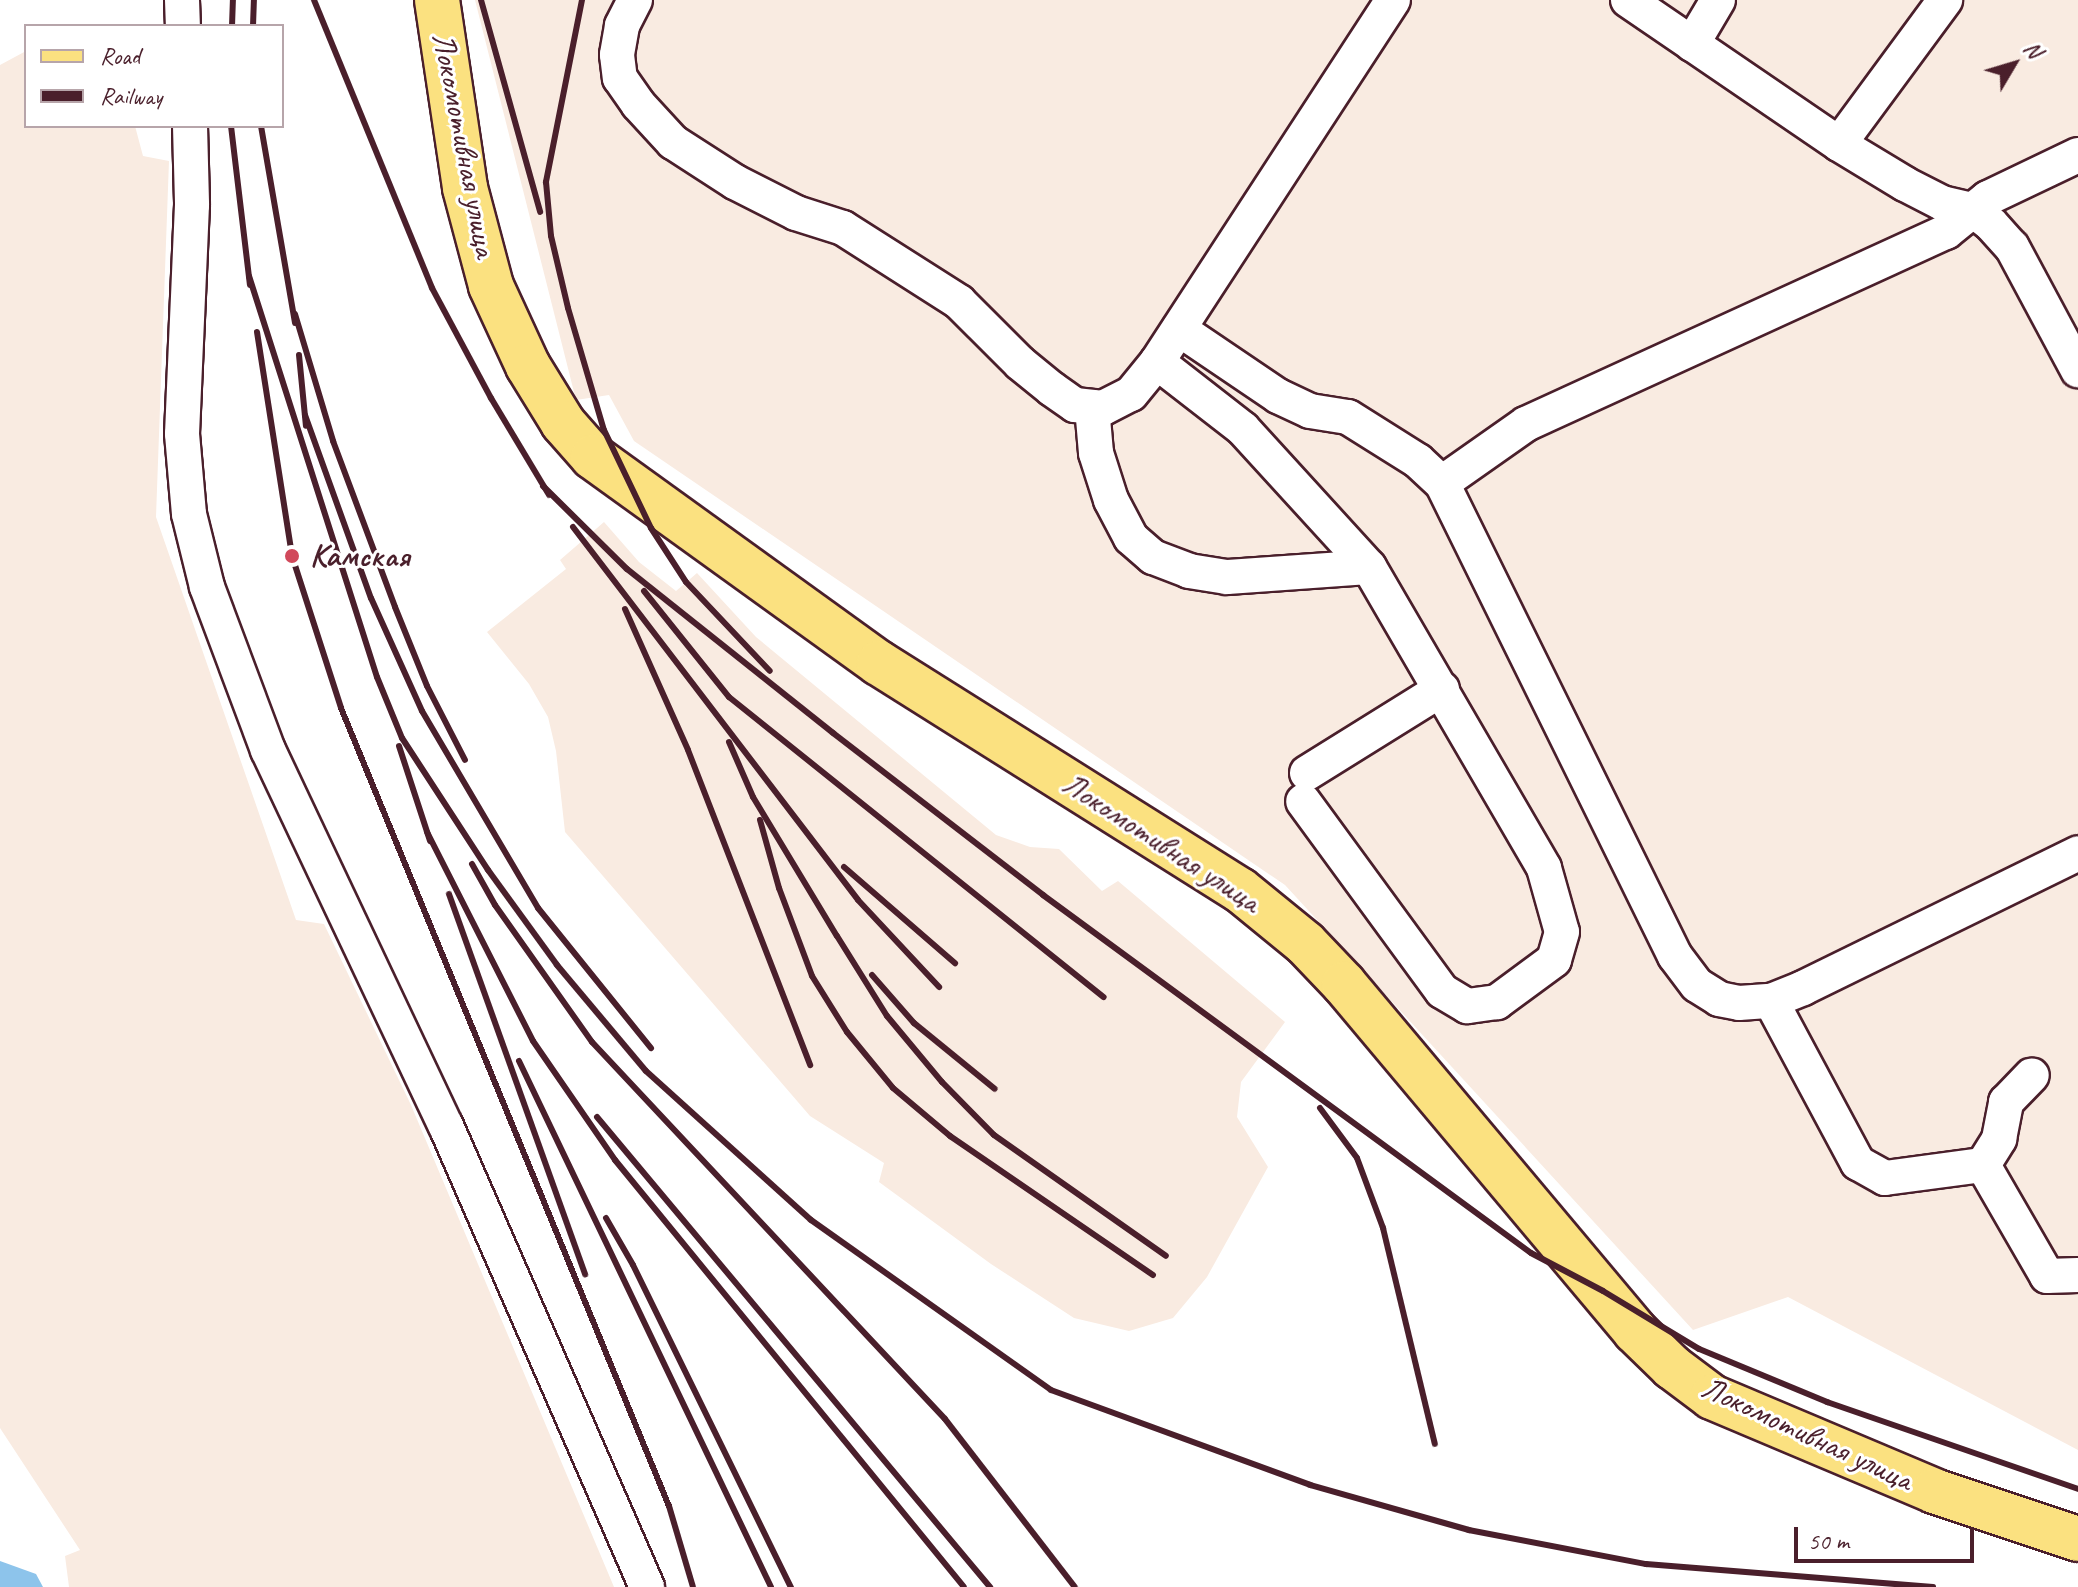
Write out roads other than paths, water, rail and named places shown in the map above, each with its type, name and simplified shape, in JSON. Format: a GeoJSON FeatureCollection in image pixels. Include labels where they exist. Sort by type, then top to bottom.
{"type":"FeatureCollection","features":[{"type":"Feature","properties":{"kind":"main road","name":"Локомотивная улица"},"geometry":{"type":"LineString","coordinates":[[437,0],[465,188],[491,286],[528,366],[563,423],[593,457],[879,663],[1240,890],[1305,943],[1344,984],[1635,1331],[1672,1367],[1712,1397],[1934,1491],[2078,1539]]}},
{"type":"Feature","properties":{"kind":"street"},"geometry":{"type":"LineString","coordinates":[[182,0],[183,24]]}},
{"type":"Feature","properties":{"kind":"street"},"geometry":{"type":"LineString","coordinates":[[635,0],[622,26],[617,55],[620,78],[638,104],[673,142],[735,182],[796,213],[843,228],[959,302],[1020,363],[1075,405],[1103,408],[1131,394],[1157,362],[1393,0]]}},
{"type":"Feature","properties":{"kind":"street"},"geometry":{"type":"LineString","coordinates":[[1628,0],[1839,144],[1942,203],[1973,210],[2012,247],[2078,370]]}},
{"type":"Feature","properties":{"kind":"street"},"geometry":{"type":"LineString","coordinates":[[1692,44],[1718,0]]}},
{"type":"Feature","properties":{"kind":"street"},"geometry":{"type":"LineString","coordinates":[[1839,144],[1945,0]]}},
{"type":"Feature","properties":{"kind":"street"},"geometry":{"type":"LineString","coordinates":[[190,128],[192,205],[182,434],[189,514],[207,587],[268,750],[446,1126],[647,1587]]}},
{"type":"Feature","properties":{"kind":"street"},"geometry":{"type":"LineString","coordinates":[[1442,483],[1526,424],[1946,232],[1988,198],[2078,155]]}},
{"type":"Feature","properties":{"kind":"street"},"geometry":{"type":"LineString","coordinates":[[1179,329],[1278,396],[1310,411],[1348,417],[1418,461],[1442,483],[1675,956],[1697,985],[1719,999],[1739,1003],[1771,1001],[2078,853]]}},
{"type":"Feature","properties":{"kind":"street"},"geometry":{"type":"LineString","coordinates":[[1157,362],[1243,429],[1369,567],[1442,689],[1544,868],[1562,932],[1554,960],[1497,1002],[1467,1006],[1442,991],[1305,787],[1442,689]]}},
{"type":"Feature","properties":{"kind":"street"},"geometry":{"type":"LineString","coordinates":[[1092,407],[1096,453],[1111,500],[1131,538],[1153,557],[1189,571],[1227,577],[1369,567]]}},
{"type":"Feature","properties":{"kind":"street"},"geometry":{"type":"LineString","coordinates":[[1771,1001],[1858,1163],[1885,1178],[1983,1165]]}},
{"type":"Feature","properties":{"kind":"street"},"geometry":{"type":"LineString","coordinates":[[1983,1165],[1999,1139],[2006,1102],[2032,1075]]}},
{"type":"Feature","properties":{"kind":"street"},"geometry":{"type":"LineString","coordinates":[[1983,1165],[2047,1276],[2078,1275]]}},
{"type":"Feature","properties":{"kind":"water"},"geometry":{"type":"Polygon","coordinates":[[[0,1561],[36,1574],[43,1587],[0,1587],[0,1561]]]}},
{"type":"Feature","properties":{"kind":"railway"},"geometry":{"type":"LineString","coordinates":[[232,24],[233,0]]}},
{"type":"Feature","properties":{"kind":"railway"},"geometry":{"type":"LineString","coordinates":[[253,24],[254,0]]}},
{"type":"Feature","properties":{"kind":"railway"},"geometry":{"type":"LineString","coordinates":[[314,0],[432,288],[491,398],[549,495]]}},
{"type":"Feature","properties":{"kind":"railway"},"geometry":{"type":"LineString","coordinates":[[481,0],[540,212]]}},
{"type":"Feature","properties":{"kind":"railway"},"geometry":{"type":"LineString","coordinates":[[582,0],[546,182],[551,236],[568,308],[604,430],[651,528],[686,582],[770,671]]}},
{"type":"Feature","properties":{"kind":"railway"},"geometry":{"type":"LineString","coordinates":[[231,128],[250,285]]}},
{"type":"Feature","properties":{"kind":"railway"},"geometry":{"type":"LineString","coordinates":[[261,128],[295,323]]}},
{"type":"Feature","properties":{"kind":"railway"},"geometry":{"type":"LineString","coordinates":[[249,276],[377,677],[402,738],[488,870],[557,965],[646,1071],[811,1220],[1051,1390],[1310,1485],[1469,1530],[1646,1564],[1933,1587]]}},
{"type":"Feature","properties":{"kind":"railway"},"geometry":{"type":"LineString","coordinates":[[295,314],[333,441],[395,607],[427,686],[465,760]]}},
{"type":"Feature","properties":{"kind":"railway"},"geometry":{"type":"LineString","coordinates":[[257,332],[292,556],[341,708],[669,1506],[693,1587]]}},
{"type":"Feature","properties":{"kind":"railway"},"geometry":{"type":"LineString","coordinates":[[299,355],[306,426]]}},
{"type":"Feature","properties":{"kind":"railway"},"geometry":{"type":"LineString","coordinates":[[305,415],[371,598],[422,711],[538,908],[651,1048]]}},
{"type":"Feature","properties":{"kind":"railway"},"geometry":{"type":"LineString","coordinates":[[543,486],[627,569],[833,733],[1043,895],[1531,1253],[1603,1291],[1699,1349],[1827,1402],[2078,1489]]}},
{"type":"Feature","properties":{"kind":"railway"},"geometry":{"type":"LineString","coordinates":[[573,527],[858,900],[939,987]]}},
{"type":"Feature","properties":{"kind":"railway"},"geometry":{"type":"LineString","coordinates":[[644,591],[729,697],[1104,997]]}},
{"type":"Feature","properties":{"kind":"railway"},"geometry":{"type":"LineString","coordinates":[[625,609],[688,750],[810,1065]]}},
{"type":"Feature","properties":{"kind":"railway"},"geometry":{"type":"LineString","coordinates":[[729,742],[753,797],[887,1016],[942,1082],[994,1135],[1166,1256]]}},
{"type":"Feature","properties":{"kind":"railway"},"geometry":{"type":"LineString","coordinates":[[399,746],[430,841]]}},
{"type":"Feature","properties":{"kind":"railway"},"geometry":{"type":"LineString","coordinates":[[760,820],[779,888],[812,976],[847,1032],[893,1088],[950,1136],[1153,1275]]}},
{"type":"Feature","properties":{"kind":"railway"},"geometry":{"type":"LineString","coordinates":[[427,832],[533,1041],[615,1160],[964,1587]]}},
{"type":"Feature","properties":{"kind":"railway"},"geometry":{"type":"LineString","coordinates":[[472,864],[495,905],[592,1042],[945,1419],[1075,1587]]}},
{"type":"Feature","properties":{"kind":"railway"},"geometry":{"type":"LineString","coordinates":[[844,867],[955,963]]}},
{"type":"Feature","properties":{"kind":"railway"},"geometry":{"type":"LineString","coordinates":[[449,894],[585,1274]]}},
{"type":"Feature","properties":{"kind":"railway"},"geometry":{"type":"LineString","coordinates":[[872,975],[914,1023],[995,1089]]}},
{"type":"Feature","properties":{"kind":"railway"},"geometry":{"type":"LineString","coordinates":[[519,1061],[771,1587]]}},
{"type":"Feature","properties":{"kind":"railway"},"geometry":{"type":"LineString","coordinates":[[1320,1108],[1357,1158],[1383,1228],[1435,1444]]}},
{"type":"Feature","properties":{"kind":"railway"},"geometry":{"type":"LineString","coordinates":[[597,1117],[990,1587]]}},
{"type":"Feature","properties":{"kind":"railway"},"geometry":{"type":"LineString","coordinates":[[606,1218],[633,1265],[791,1587]]}},
{"type":"Feature","properties":{"kind":"place","name":"Камская"},"geometry":{"type":"Point","coordinates":[292,556]}}]}
